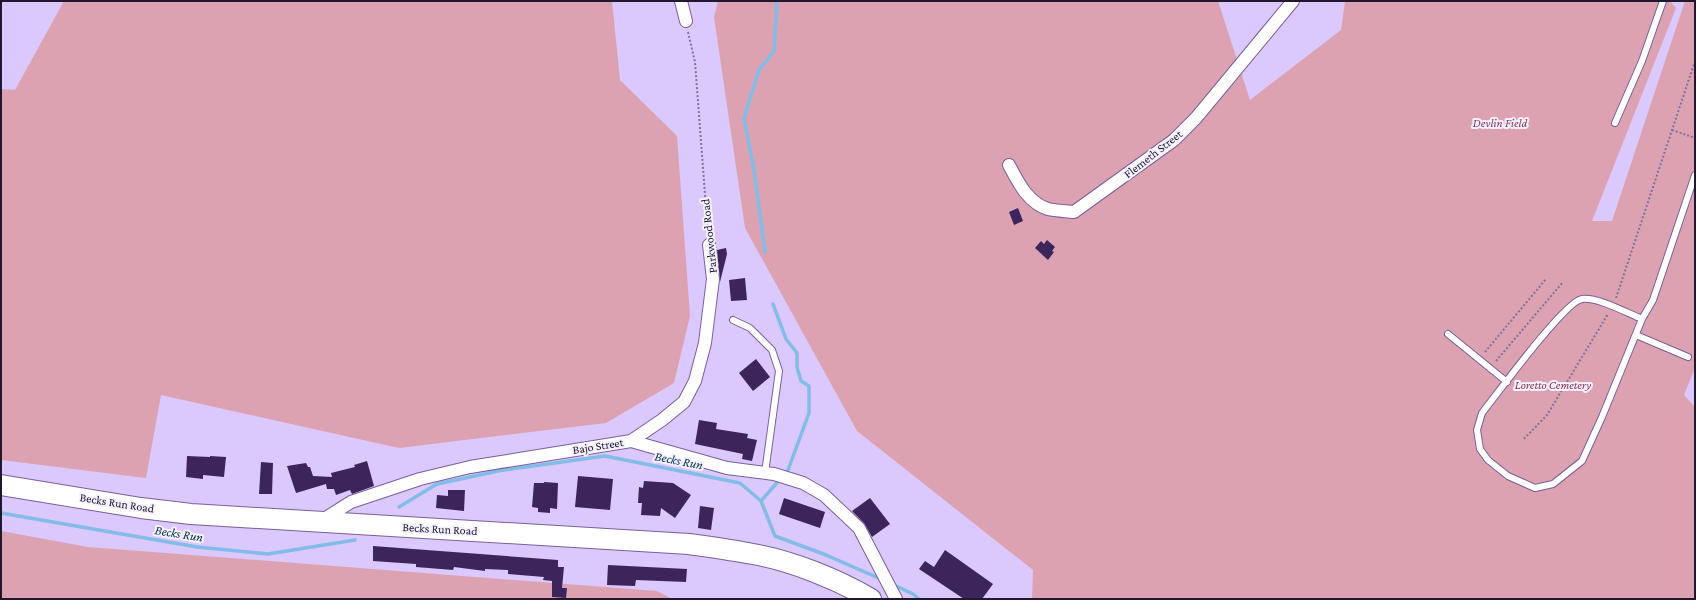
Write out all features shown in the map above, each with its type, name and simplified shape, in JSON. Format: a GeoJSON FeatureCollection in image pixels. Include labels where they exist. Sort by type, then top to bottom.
{"type":"FeatureCollection","features":[{"type":"Feature","properties":{"kind":"main road","name":"Becks Run Road"},"geometry":{"type":"LineString","coordinates":[[1,485],[141,508],[191,514],[688,544],[754,554],[793,564],[871,599]]}},
{"type":"Feature","properties":{"kind":"street"},"geometry":{"type":"LineString","coordinates":[[681,1],[686,21]]}},
{"type":"Feature","properties":{"kind":"street","name":"Flemeth Street"},"geometry":{"type":"LineString","coordinates":[[1009,165],[1021,186],[1035,202],[1048,209],[1074,212],[1174,140],[1196,118],[1293,1]]}},
{"type":"Feature","properties":{"kind":"street","name":"Parkwood Road"},"geometry":{"type":"LineString","coordinates":[[631,441],[662,420],[684,402],[695,381],[705,343],[713,279],[709,244]]}},
{"type":"Feature","properties":{"kind":"street","name":"Bajo Street"},"geometry":{"type":"LineString","coordinates":[[320,522],[351,502],[420,479],[470,467],[631,441],[727,468],[770,473],[790,478],[803,483],[824,495],[859,528],[895,597]]}},
{"type":"Feature","properties":{"kind":"lane"},"geometry":{"type":"LineString","coordinates":[[1615,123],[1642,61],[1663,1]]}},
{"type":"Feature","properties":{"kind":"lane"},"geometry":{"type":"LineString","coordinates":[[1642,319],[1596,300],[1584,298],[1578,300],[1558,317],[1482,413],[1477,430],[1480,450],[1488,460],[1508,476],[1535,488],[1553,484],[1582,461],[1602,417],[1642,319],[1653,300],[1695,174]]}},
{"type":"Feature","properties":{"kind":"lane"},"geometry":{"type":"LineString","coordinates":[[733,320],[750,328],[772,350],[779,371],[770,473]]}},
{"type":"Feature","properties":{"kind":"lane"},"geometry":{"type":"LineString","coordinates":[[1448,334],[1506,382]]}},
{"type":"Feature","properties":{"kind":"lane"},"geometry":{"type":"LineString","coordinates":[[1636,335],[1688,357]]}},
{"type":"Feature","properties":{"kind":"path","name":"Parkwood Road"},"geometry":{"type":"LineString","coordinates":[[686,21],[695,62],[709,244]]}},
{"type":"Feature","properties":{"kind":"path"},"geometry":{"type":"LineString","coordinates":[[1524,439],[1547,415],[1612,307],[1695,61]]}},
{"type":"Feature","properties":{"kind":"path"},"geometry":{"type":"LineString","coordinates":[[1672,130],[1695,138]]}},
{"type":"Feature","properties":{"kind":"path"},"geometry":{"type":"LineString","coordinates":[[1479,360],[1546,279]]}},
{"type":"Feature","properties":{"kind":"path"},"geometry":{"type":"LineString","coordinates":[[1490,368],[1563,282]]}},
{"type":"Feature","properties":{"kind":"green space"},"geometry":{"type":"Polygon","coordinates":[[[64,1],[612,1],[620,80],[677,136],[690,316],[674,383],[606,423],[399,448],[161,395],[146,478],[1,460],[1,89],[15,90],[64,1]]]}},
{"type":"Feature","properties":{"kind":"green space"},"geometry":{"type":"Polygon","coordinates":[[[718,1],[1218,1],[1250,100],[1341,30],[1345,1],[1670,1],[1676,8],[1592,221],[1612,221],[1685,1],[1695,1],[1695,368],[1684,395],[1695,407],[1695,599],[1032,599],[1033,570],[857,431],[745,228],[714,17],[718,1]]]}},
{"type":"Feature","properties":{"kind":"green space"},"geometry":{"type":"Polygon","coordinates":[[[1,531],[88,547],[657,591],[672,599],[1,599],[1,531]]]}},
{"type":"Feature","properties":{"kind":"building"},"geometry":{"type":"Polygon","coordinates":[[[1018,208],[1023,221],[1014,225],[1009,212],[1018,208]]]}},
{"type":"Feature","properties":{"kind":"building"},"geometry":{"type":"Polygon","coordinates":[[[1047,240],[1055,247],[1052,251],[1054,252],[1048,260],[1035,248],[1041,241],[1044,244],[1047,240]]]}},
{"type":"Feature","properties":{"kind":"building"},"geometry":{"type":"Polygon","coordinates":[[[726,248],[727,254],[720,282],[717,250],[726,248]]]}},
{"type":"Feature","properties":{"kind":"building"},"geometry":{"type":"Polygon","coordinates":[[[745,278],[747,300],[731,301],[729,280],[745,278]]]}},
{"type":"Feature","properties":{"kind":"building"},"geometry":{"type":"Polygon","coordinates":[[[756,359],[770,377],[753,391],[739,373],[756,359]]]}},
{"type":"Feature","properties":{"kind":"building"},"geometry":{"type":"Polygon","coordinates":[[[699,420],[717,423],[716,429],[748,434],[747,438],[757,440],[752,461],[742,459],[743,454],[695,444],[699,420]]]}},
{"type":"Feature","properties":{"kind":"building"},"geometry":{"type":"Polygon","coordinates":[[[187,456],[226,457],[224,477],[203,475],[203,479],[186,477],[187,456]]]}},
{"type":"Feature","properties":{"kind":"building"},"geometry":{"type":"Polygon","coordinates":[[[367,461],[374,486],[352,494],[350,490],[336,495],[334,489],[327,489],[326,484],[296,493],[287,466],[306,463],[308,467],[310,467],[313,476],[332,477],[331,473],[355,467],[354,465],[367,461]]]}},
{"type":"Feature","properties":{"kind":"building"},"geometry":{"type":"Polygon","coordinates":[[[261,462],[273,463],[272,494],[259,494],[261,462]]]}},
{"type":"Feature","properties":{"kind":"building"},"geometry":{"type":"Polygon","coordinates":[[[578,476],[613,479],[610,510],[575,507],[578,476]]]}},
{"type":"Feature","properties":{"kind":"building"},"geometry":{"type":"Polygon","coordinates":[[[644,481],[673,483],[691,495],[675,518],[661,508],[660,516],[641,515],[642,503],[638,503],[639,487],[643,488],[644,481]]]}},
{"type":"Feature","properties":{"kind":"building"},"geometry":{"type":"Polygon","coordinates":[[[534,483],[558,483],[557,509],[550,508],[550,513],[538,512],[538,508],[532,507],[534,483]]]}},
{"type":"Feature","properties":{"kind":"building"},"geometry":{"type":"Polygon","coordinates":[[[448,490],[465,490],[464,511],[436,508],[437,495],[448,496],[448,490]]]}},
{"type":"Feature","properties":{"kind":"building"},"geometry":{"type":"Polygon","coordinates":[[[784,498],[825,512],[820,528],[779,514],[784,498]]]}},
{"type":"Feature","properties":{"kind":"building"},"geometry":{"type":"Polygon","coordinates":[[[870,498],[890,524],[872,537],[864,523],[852,511],[870,498]]]}},
{"type":"Feature","properties":{"kind":"building"},"geometry":{"type":"Polygon","coordinates":[[[700,506],[714,508],[711,530],[698,528],[700,506]]]}},
{"type":"Feature","properties":{"kind":"building"},"geometry":{"type":"Polygon","coordinates":[[[373,546],[558,560],[558,567],[564,567],[562,588],[567,588],[566,598],[552,597],[552,581],[543,580],[544,577],[508,574],[508,570],[485,569],[485,571],[454,567],[453,570],[416,567],[416,564],[373,561],[373,546]]]}},
{"type":"Feature","properties":{"kind":"building"},"geometry":{"type":"Polygon","coordinates":[[[945,550],[993,584],[982,599],[964,599],[919,569],[925,561],[934,567],[945,550]]]}},
{"type":"Feature","properties":{"kind":"building"},"geometry":{"type":"Polygon","coordinates":[[[608,565],[687,569],[686,582],[636,580],[635,586],[607,585],[608,565]]]}},
{"type":"Feature","properties":{"kind":"waterway"},"geometry":{"type":"LineString","coordinates":[[765,252],[754,170],[744,118],[759,70],[774,51],[777,1]]}},
{"type":"Feature","properties":{"kind":"waterway"},"geometry":{"type":"LineString","coordinates":[[761,501],[788,470],[809,413],[809,386],[801,381],[797,367],[797,353],[786,339],[773,304]]}},
{"type":"Feature","properties":{"kind":"waterway","name":"Becks Run"},"geometry":{"type":"LineString","coordinates":[[399,507],[437,484],[498,471],[605,456],[740,483],[761,501],[775,536],[826,555],[883,580]]}},
{"type":"Feature","properties":{"kind":"waterway","name":"Becks Run"},"geometry":{"type":"LineString","coordinates":[[1,513],[197,547],[268,554],[355,540]]}},
{"type":"Feature","properties":{"kind":"waterway","name":"Becks Run"},"geometry":{"type":"LineString","coordinates":[[892,584],[913,594],[919,599]]}},
{"type":"Feature","properties":{"kind":"park label","name":"Devlin Field"},"geometry":{"type":"Point","coordinates":[1500,123]}},
{"type":"Feature","properties":{"kind":"park label","name":"Loretto Cemetery"},"geometry":{"type":"Point","coordinates":[1553,385]}}]}
